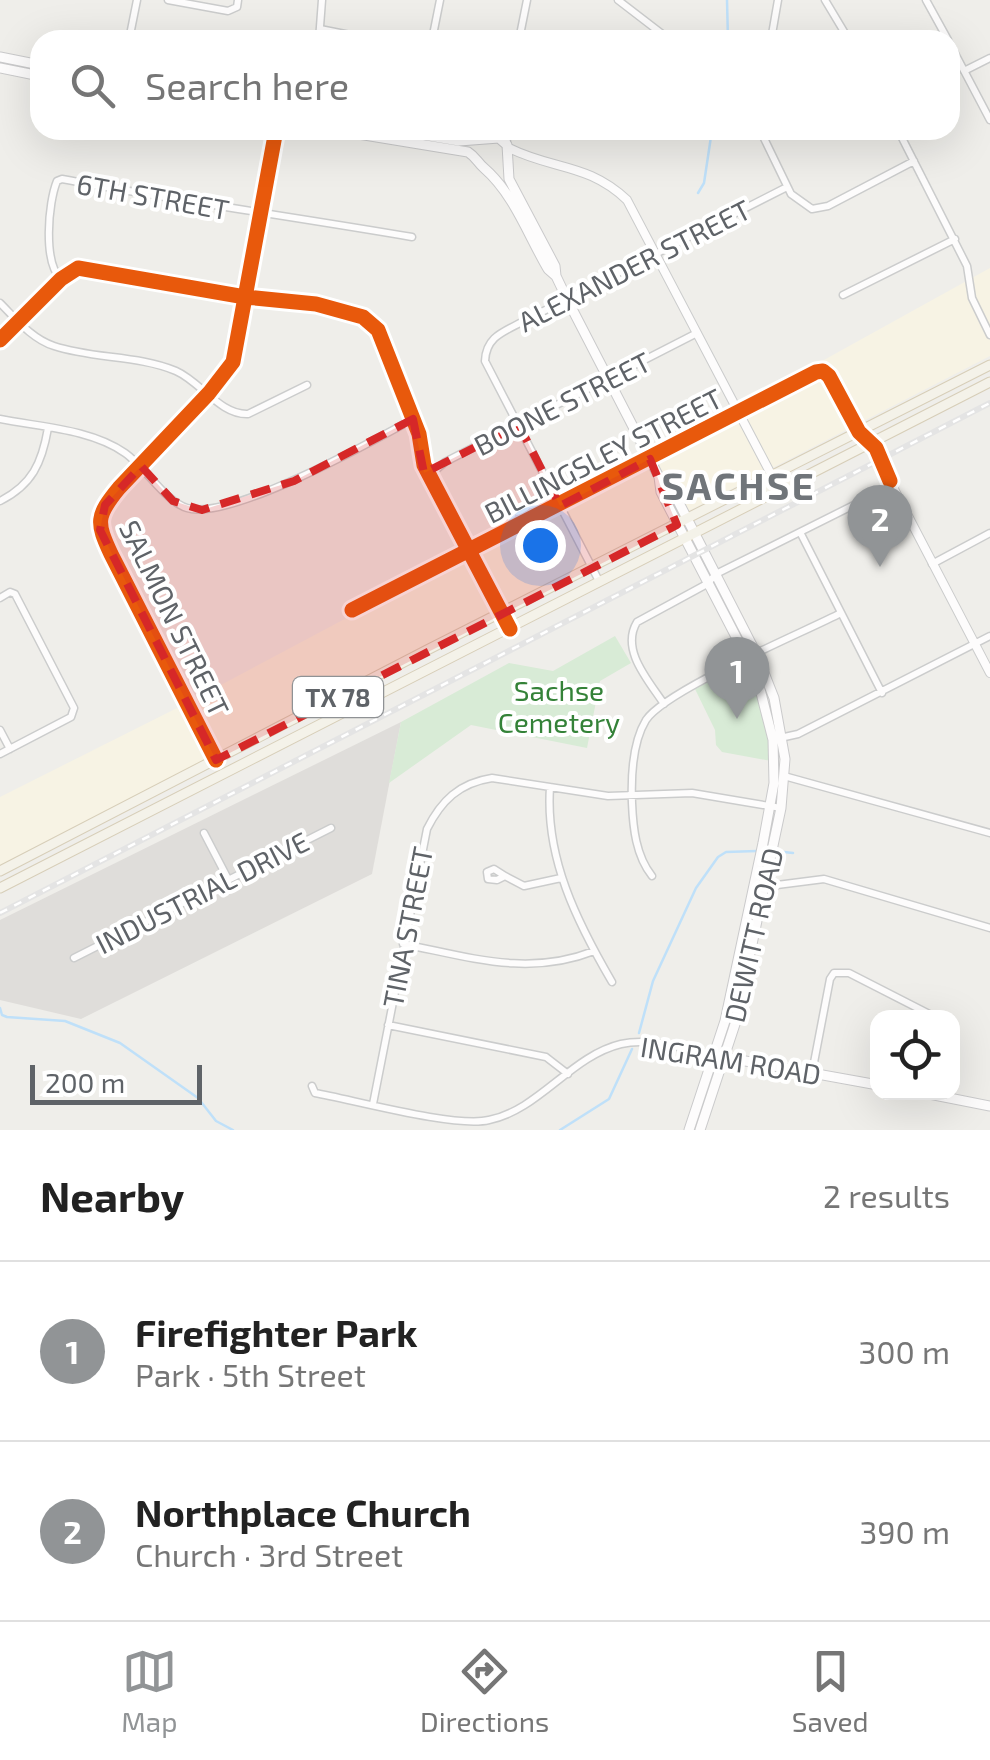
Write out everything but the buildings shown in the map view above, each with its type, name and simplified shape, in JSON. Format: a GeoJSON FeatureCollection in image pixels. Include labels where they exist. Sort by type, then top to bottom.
{"type":"FeatureCollection","features":[{"type":"Feature","properties":{"kind":"main road"},"geometry":{"type":"LineString","coordinates":[[0,58],[30,63]]}},
{"type":"Feature","properties":{"kind":"main road"},"geometry":{"type":"LineString","coordinates":[[0,68],[30,74]]}},
{"type":"Feature","properties":{"kind":"main road"},"geometry":{"type":"LineString","coordinates":[[428,140],[478,158],[509,197],[548,269],[556,276],[650,459],[659,478],[660,492],[683,538],[752,658]]}},
{"type":"Feature","properties":{"kind":"main road"},"geometry":{"type":"LineString","coordinates":[[478,158],[480,147],[489,140]]}},
{"type":"Feature","properties":{"kind":"main road"},"geometry":{"type":"LineString","coordinates":[[502,140],[508,147],[509,179],[556,266],[556,276]]}},
{"type":"Feature","properties":{"kind":"main road"},"geometry":{"type":"LineString","coordinates":[[491,172],[508,165]]}},
{"type":"Feature","properties":{"kind":"main road","name":"TX 78"},"geometry":{"type":"LineString","coordinates":[[0,871],[429,648],[990,365]]}},
{"type":"Feature","properties":{"kind":"main road","name":"TX 78"},"geometry":{"type":"LineString","coordinates":[[0,888],[990,382]]}},
{"type":"Feature","properties":{"kind":"main road"},"geometry":{"type":"LineString","coordinates":[[745,506],[771,483],[772,476]]}},
{"type":"Feature","properties":{"kind":"main road"},"geometry":{"type":"LineString","coordinates":[[659,478],[667,483],[716,574],[752,658]]}},
{"type":"Feature","properties":{"kind":"main road"},"geometry":{"type":"LineString","coordinates":[[716,600],[726,595]]}},
{"type":"Feature","properties":{"kind":"main road"},"geometry":{"type":"LineString","coordinates":[[429,648],[436,665]]}},
{"type":"Feature","properties":{"kind":"main road","name":"DEWITT ROAD"},"geometry":{"type":"LineString","coordinates":[[689,1130],[726,1031],[759,911],[760,881],[776,807],[780,776],[774,698],[752,658]]}},
{"type":"Feature","properties":{"kind":"main road","name":"DEWITT ROAD"},"geometry":{"type":"LineString","coordinates":[[726,1031],[747,908],[760,881]]}},
{"type":"Feature","properties":{"kind":"main road"},"geometry":{"type":"LineString","coordinates":[[747,908],[759,911]]}},
{"type":"Feature","properties":{"kind":"main road","name":"DEWITT ROAD"},"geometry":{"type":"LineString","coordinates":[[700,1130],[717,1056]]}},
{"type":"Feature","properties":{"kind":"main road","name":"INGRAM ROAD"},"geometry":{"type":"LineString","coordinates":[[717,1056],[870,1084]]}},
{"type":"Feature","properties":{"kind":"main road"},"geometry":{"type":"LineString","coordinates":[[960,1099],[990,1106]]}},
{"type":"Feature","properties":{"kind":"street"},"geometry":{"type":"LineString","coordinates":[[131,30],[137,0]]}},
{"type":"Feature","properties":{"kind":"street"},"geometry":{"type":"LineString","coordinates":[[168,0],[228,11],[237,7],[238,0]]}},
{"type":"Feature","properties":{"kind":"street"},"geometry":{"type":"LineString","coordinates":[[322,0],[320,29],[325,30]]}},
{"type":"Feature","properties":{"kind":"street"},"geometry":{"type":"LineString","coordinates":[[434,30],[440,0]]}},
{"type":"Feature","properties":{"kind":"street"},"geometry":{"type":"LineString","coordinates":[[521,30],[526,0]]}},
{"type":"Feature","properties":{"kind":"street"},"geometry":{"type":"LineString","coordinates":[[618,0],[657,30]]}},
{"type":"Feature","properties":{"kind":"street"},"geometry":{"type":"LineString","coordinates":[[773,30],[778,0]]}},
{"type":"Feature","properties":{"kind":"street"},"geometry":{"type":"LineString","coordinates":[[825,0],[843,30]]}},
{"type":"Feature","properties":{"kind":"street"},"geometry":{"type":"LineString","coordinates":[[926,0],[942,30]]}},
{"type":"Feature","properties":{"kind":"street"},"geometry":{"type":"LineString","coordinates":[[964,71],[990,58]]}},
{"type":"Feature","properties":{"kind":"street"},"geometry":{"type":"LineString","coordinates":[[960,63],[990,120]]}},
{"type":"Feature","properties":{"kind":"street","name":"SALMON STREET"},"geometry":{"type":"LineString","coordinates":[[216,760],[100,530],[100,518],[105,505],[233,362],[274,140]]}},
{"type":"Feature","properties":{"kind":"street"},"geometry":{"type":"LineString","coordinates":[[765,140],[786,187],[797,202],[812,210],[914,160]]}},
{"type":"Feature","properties":{"kind":"street"},"geometry":{"type":"LineString","coordinates":[[903,140],[967,266],[972,298],[990,336]]}},
{"type":"Feature","properties":{"kind":"street"},"geometry":{"type":"LineString","coordinates":[[508,147],[531,158],[597,176],[627,200],[772,476]]}},
{"type":"Feature","properties":{"kind":"street"},"geometry":{"type":"LineString","coordinates":[[508,165],[531,158]]}},
{"type":"Feature","properties":{"kind":"street","name":"6TH STREET"},"geometry":{"type":"LineString","coordinates":[[61,279],[49,262],[52,199],[57,180],[62,179],[260,215],[412,237]]}},
{"type":"Feature","properties":{"kind":"street","name":"ALEXANDER STREET"},"geometry":{"type":"LineString","coordinates":[[519,425],[486,361],[486,348],[495,337],[786,187]]}},
{"type":"Feature","properties":{"kind":"street"},"geometry":{"type":"LineString","coordinates":[[843,296],[955,239]]}},
{"type":"Feature","properties":{"kind":"street"},"geometry":{"type":"LineString","coordinates":[[0,340],[61,279],[78,268],[246,298],[316,304],[363,317],[378,330],[419,434],[424,465],[510,629]]}},
{"type":"Feature","properties":{"kind":"street"},"geometry":{"type":"LineString","coordinates":[[0,303],[32,334],[53,346],[165,367],[199,384],[235,413],[248,414],[307,385]]}},
{"type":"Feature","properties":{"kind":"street","name":"BOONE STREET"},"geometry":{"type":"LineString","coordinates":[[430,475],[445,462],[697,333]]}},
{"type":"Feature","properties":{"kind":"street","name":"BILLINGSLEY STREET"},"geometry":{"type":"LineString","coordinates":[[352,610],[823,371],[859,432]]}},
{"type":"Feature","properties":{"kind":"street"},"geometry":{"type":"LineString","coordinates":[[0,420],[105,440],[141,466],[173,501],[202,510],[294,481],[413,419]]}},
{"type":"Feature","properties":{"kind":"street"},"geometry":{"type":"LineString","coordinates":[[519,425],[600,582]]}},
{"type":"Feature","properties":{"kind":"street"},"geometry":{"type":"LineString","coordinates":[[0,501],[23,487],[39,467],[48,428]]}},
{"type":"Feature","properties":{"kind":"street"},"geometry":{"type":"LineString","coordinates":[[859,432],[872,445],[990,674]]}},
{"type":"Feature","properties":{"kind":"street"},"geometry":{"type":"LineString","coordinates":[[664,704],[635,658],[631,632],[646,616],[708,584],[716,574],[891,484]]}},
{"type":"Feature","properties":{"kind":"street"},"geometry":{"type":"LineString","coordinates":[[800,532],[882,693]]}},
{"type":"Feature","properties":{"kind":"street"},"geometry":{"type":"LineString","coordinates":[[932,564],[990,533]]}},
{"type":"Feature","properties":{"kind":"street"},"geometry":{"type":"LineString","coordinates":[[0,598],[10,592],[14,594],[74,708],[70,717],[0,754]]}},
{"type":"Feature","properties":{"kind":"street"},"geometry":{"type":"LineString","coordinates":[[652,876],[642,862],[632,794],[638,739],[645,722],[664,704],[706,677],[842,613]]}},
{"type":"Feature","properties":{"kind":"street"},"geometry":{"type":"LineString","coordinates":[[778,738],[798,734],[990,636]]}},
{"type":"Feature","properties":{"kind":"street"},"geometry":{"type":"LineString","coordinates":[[0,730],[10,749]]}},
{"type":"Feature","properties":{"kind":"street"},"geometry":{"type":"LineString","coordinates":[[780,776],[990,833]]}},
{"type":"Feature","properties":{"kind":"street","name":"TINA STREET"},"geometry":{"type":"LineString","coordinates":[[372,1104],[427,829],[442,801],[476,780],[492,778],[586,794],[692,793],[776,807]]}},
{"type":"Feature","properties":{"kind":"street"},"geometry":{"type":"LineString","coordinates":[[550,787],[551,828],[561,878],[612,982]]}},
{"type":"Feature","properties":{"kind":"street","name":"INDUSTRIAL DRIVE"},"geometry":{"type":"LineString","coordinates":[[74,958],[331,828]]}},
{"type":"Feature","properties":{"kind":"street"},"geometry":{"type":"LineString","coordinates":[[204,833],[228,879]]}},
{"type":"Feature","properties":{"kind":"street"},"geometry":{"type":"LineString","coordinates":[[505,876],[524,886],[561,878]]}},
{"type":"Feature","properties":{"kind":"street"},"geometry":{"type":"LineString","coordinates":[[760,881],[778,885],[824,880],[990,928]]}},
{"type":"Feature","properties":{"kind":"street"},"geometry":{"type":"LineString","coordinates":[[403,944],[525,965],[556,964],[594,951]]}},
{"type":"Feature","properties":{"kind":"street"},"geometry":{"type":"LineString","coordinates":[[812,1073],[830,979],[839,971],[920,1010]]}},
{"type":"Feature","properties":{"kind":"street"},"geometry":{"type":"LineString","coordinates":[[388,1025],[546,1057],[568,1074]]}},
{"type":"Feature","properties":{"kind":"street","name":"INGRAM ROAD"},"geometry":{"type":"LineString","coordinates":[[312,1086],[315,1093],[481,1122],[511,1112],[610,1048],[634,1042],[717,1056]]}},
{"type":"Feature","properties":{"kind":"highlighted area"},"geometry":{"type":"Polygon","coordinates":[[[413,419],[424,473],[519,425],[560,506],[650,459],[677,525],[216,760],[100,530],[105,505],[141,466],[173,501],[202,510],[294,481],[413,419]]]}},
{"type":"Feature","properties":{"kind":"shaded area"},"geometry":{"type":"Polygon","coordinates":[[[990,268],[990,356],[0,865],[0,797],[187,703],[647,458],[990,268]]]}},
{"type":"Feature","properties":{"kind":"shaded area"},"geometry":{"type":"Polygon","coordinates":[[[401,722],[372,874],[81,1019],[0,1000],[0,920],[401,722]]]}},
{"type":"Feature","properties":{"kind":"green space","name":"Sachse Cemetery"},"geometry":{"type":"Polygon","coordinates":[[[615,636],[631,663],[600,681],[587,748],[471,725],[389,783],[401,722],[509,663],[553,671],[615,636]]]}},
{"type":"Feature","properties":{"kind":"green space"},"geometry":{"type":"Polygon","coordinates":[[[746,665],[763,708],[771,761],[722,752],[695,689],[707,680],[746,665]]]}},
{"type":"Feature","properties":{"kind":"waterway"},"geometry":{"type":"LineString","coordinates":[[727,0],[728,30]]}},
{"type":"Feature","properties":{"kind":"waterway"},"geometry":{"type":"LineString","coordinates":[[698,193],[704,183],[710,140]]}},
{"type":"Feature","properties":{"kind":"waterway"},"geometry":{"type":"LineString","coordinates":[[639,1033],[653,981],[696,888],[726,852],[757,851]]}},
{"type":"Feature","properties":{"kind":"waterway"},"geometry":{"type":"LineString","coordinates":[[775,851],[793,853]]}},
{"type":"Feature","properties":{"kind":"waterway"},"geometry":{"type":"LineString","coordinates":[[0,1008],[7,1017],[65,1021],[120,1043],[198,1098],[216,1121],[233,1130]]}},
{"type":"Feature","properties":{"kind":"waterway"},"geometry":{"type":"LineString","coordinates":[[560,1130],[609,1099],[632,1049]]}},
{"type":"Feature","properties":{"kind":"railway"},"geometry":{"type":"LineString","coordinates":[[0,913],[990,403]]}},
{"type":"Feature","properties":{"kind":"cycle path"},"geometry":{"type":"LineString","coordinates":[[216,760],[111,554],[101,520],[119,488],[209,393],[233,362],[274,140]]}},
{"type":"Feature","properties":{"kind":"cycle path"},"geometry":{"type":"LineString","coordinates":[[0,340],[61,279],[78,268],[245,297],[316,304],[363,317],[378,330],[419,434],[424,465],[510,629]]}},
{"type":"Feature","properties":{"kind":"cycle path"},"geometry":{"type":"LineString","coordinates":[[352,610],[816,372],[823,371],[829,376],[859,432],[876,448],[890,481]]}},
{"type":"Feature","properties":{"kind":"place","name":"Northplace Church"},"geometry":{"type":"Point","coordinates":[880,567]}},
{"type":"Feature","properties":{"kind":"place","name":"Firefighter Park"},"geometry":{"type":"Point","coordinates":[737,719]}},
{"type":"Feature","properties":{"kind":"district","name":"SACHSE"},"geometry":{"type":"Point","coordinates":[739,485]}}]}
